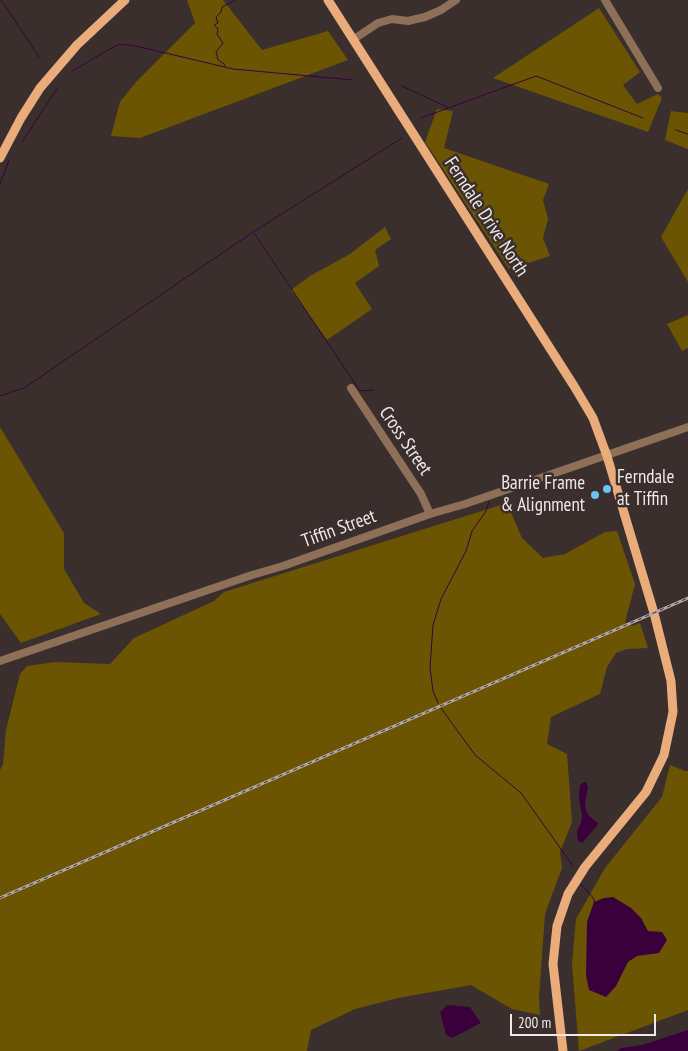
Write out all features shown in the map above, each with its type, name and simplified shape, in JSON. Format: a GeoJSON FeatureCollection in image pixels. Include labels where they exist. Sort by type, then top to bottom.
{"type":"FeatureCollection","features":[{"type":"Feature","properties":{"kind":"main road","name":"Ferndale Drive North"},"geometry":{"type":"LineString","coordinates":[[328,0],[593,418],[607,456],[654,613],[671,681],[673,712],[664,755],[646,792],[585,867],[568,894],[557,926],[553,964],[562,1051]]}},
{"type":"Feature","properties":{"kind":"main road"},"geometry":{"type":"LineString","coordinates":[[0,158],[21,118],[40,88],[77,45],[123,2]]}},
{"type":"Feature","properties":{"kind":"street"},"geometry":{"type":"LineString","coordinates":[[354,39],[378,23],[392,20],[408,21],[425,17],[441,10],[456,0]]}},
{"type":"Feature","properties":{"kind":"street"},"geometry":{"type":"LineString","coordinates":[[605,0],[658,88]]}},
{"type":"Feature","properties":{"kind":"street","name":"Cross Street"},"geometry":{"type":"LineString","coordinates":[[350,388],[421,494],[430,514]]}},
{"type":"Feature","properties":{"kind":"street","name":"Tiffin Street"},"geometry":{"type":"LineString","coordinates":[[0,661],[688,427]]}},
{"type":"Feature","properties":{"kind":"shaded area"},"geometry":{"type":"Polygon","coordinates":[[[187,0],[223,0],[262,50],[328,31],[348,60],[140,138],[111,136],[120,102],[136,82],[195,23],[187,0]]]}},
{"type":"Feature","properties":{"kind":"shaded area"},"geometry":{"type":"Polygon","coordinates":[[[599,8],[640,72],[623,85],[637,104],[658,94],[662,98],[648,132],[493,78],[599,8]]]}},
{"type":"Feature","properties":{"kind":"shaded area"},"geometry":{"type":"Polygon","coordinates":[[[437,109],[453,111],[444,148],[549,184],[543,200],[548,219],[543,238],[550,256],[509,269],[425,142],[437,109]]]}},
{"type":"Feature","properties":{"kind":"shaded area"},"geometry":{"type":"Polygon","coordinates":[[[671,111],[688,113],[688,149],[665,140],[671,111]]]}},
{"type":"Feature","properties":{"kind":"shaded area"},"geometry":{"type":"Polygon","coordinates":[[[688,189],[688,282],[661,237],[688,189]]]}},
{"type":"Feature","properties":{"kind":"shaded area"},"geometry":{"type":"Polygon","coordinates":[[[385,227],[391,239],[375,250],[379,266],[355,283],[372,309],[327,340],[291,290],[310,276],[350,254],[385,227]]]}},
{"type":"Feature","properties":{"kind":"shaded area"},"geometry":{"type":"Polygon","coordinates":[[[688,315],[688,348],[682,351],[667,324],[688,315]]]}},
{"type":"Feature","properties":{"kind":"shaded area"},"geometry":{"type":"Polygon","coordinates":[[[0,427],[64,533],[64,569],[84,603],[101,614],[21,643],[0,614],[0,427]]]}},
{"type":"Feature","properties":{"kind":"shaded area"},"geometry":{"type":"Polygon","coordinates":[[[507,503],[522,538],[543,558],[565,554],[605,532],[617,531],[635,584],[625,622],[632,626],[640,623],[648,648],[627,649],[616,653],[607,667],[600,694],[551,717],[547,744],[567,754],[572,822],[560,852],[562,868],[545,914],[539,998],[540,1015],[512,1009],[471,985],[398,998],[355,1009],[311,1030],[307,1051],[0,1051],[0,770],[3,764],[6,730],[20,674],[27,666],[55,662],[110,664],[134,638],[214,601],[224,592],[507,503]]]}},
{"type":"Feature","properties":{"kind":"shaded area"},"geometry":{"type":"Polygon","coordinates":[[[670,765],[688,771],[688,1010],[579,1051],[572,964],[576,919],[605,868],[662,797],[670,765]]]}},
{"type":"Feature","properties":{"kind":"shaded area"},"geometry":{"type":"Polygon","coordinates":[[[586,782],[588,787],[585,803],[586,810],[589,816],[598,823],[582,843],[578,841],[577,836],[582,816],[579,798],[580,785],[586,782]]]}},
{"type":"Feature","properties":{"kind":"shaded area"},"geometry":{"type":"Polygon","coordinates":[[[613,897],[631,908],[641,918],[648,931],[662,932],[667,940],[659,953],[637,956],[628,962],[616,986],[606,997],[589,990],[586,976],[587,922],[594,902],[613,897]]]}},
{"type":"Feature","properties":{"kind":"shaded area"},"geometry":{"type":"Polygon","coordinates":[[[447,1005],[470,1007],[481,1023],[452,1038],[446,1035],[440,1012],[447,1005]]]}},
{"type":"Feature","properties":{"kind":"shaded area"},"geometry":{"type":"Polygon","coordinates":[[[688,1030],[688,1051],[617,1051],[621,1048],[642,1045],[688,1030]]]}},
{"type":"Feature","properties":{"kind":"waterway"},"geometry":{"type":"LineString","coordinates":[[1,0],[39,57]]}},
{"type":"Feature","properties":{"kind":"waterway"},"geometry":{"type":"LineString","coordinates":[[225,66],[218,60],[216,52],[223,43],[217,34],[218,29],[214,25],[218,23],[216,17],[221,12],[222,7],[236,0]]}},
{"type":"Feature","properties":{"kind":"waterway"},"geometry":{"type":"LineString","coordinates":[[72,71],[119,44],[136,46],[233,69],[353,80]]}},
{"type":"Feature","properties":{"kind":"waterway"},"geometry":{"type":"LineString","coordinates":[[421,118],[536,76],[643,118]]}},
{"type":"Feature","properties":{"kind":"waterway"},"geometry":{"type":"LineString","coordinates":[[402,86],[447,107]]}},
{"type":"Feature","properties":{"kind":"waterway"},"geometry":{"type":"LineString","coordinates":[[22,142],[57,89]]}},
{"type":"Feature","properties":{"kind":"waterway"},"geometry":{"type":"LineString","coordinates":[[676,130],[688,134]]}},
{"type":"Feature","properties":{"kind":"waterway"},"geometry":{"type":"LineString","coordinates":[[0,396],[24,388],[253,232],[402,138]]}},
{"type":"Feature","properties":{"kind":"waterway"},"geometry":{"type":"LineString","coordinates":[[0,184],[9,160]]}},
{"type":"Feature","properties":{"kind":"waterway"},"geometry":{"type":"LineString","coordinates":[[254,233],[360,391],[374,390]]}},
{"type":"Feature","properties":{"kind":"waterway"},"geometry":{"type":"LineString","coordinates":[[438,703],[433,691],[430,668],[433,625],[441,599],[466,551],[472,531],[486,511],[489,502]]}},
{"type":"Feature","properties":{"kind":"waterway"},"geometry":{"type":"LineString","coordinates":[[441,708],[475,755],[521,793],[573,866]]}},
{"type":"Feature","properties":{"kind":"waterway"},"geometry":{"type":"LineString","coordinates":[[581,884],[594,899],[594,902]]}},
{"type":"Feature","properties":{"kind":"railway"},"geometry":{"type":"LineString","coordinates":[[0,898],[688,598]]}},
{"type":"Feature","properties":{"kind":"place","name":"Ferndale at Tiffin"},"geometry":{"type":"Point","coordinates":[607,489]}},
{"type":"Feature","properties":{"kind":"place","name":"Barrie Frame & Alignment"},"geometry":{"type":"Point","coordinates":[595,495]}}]}
